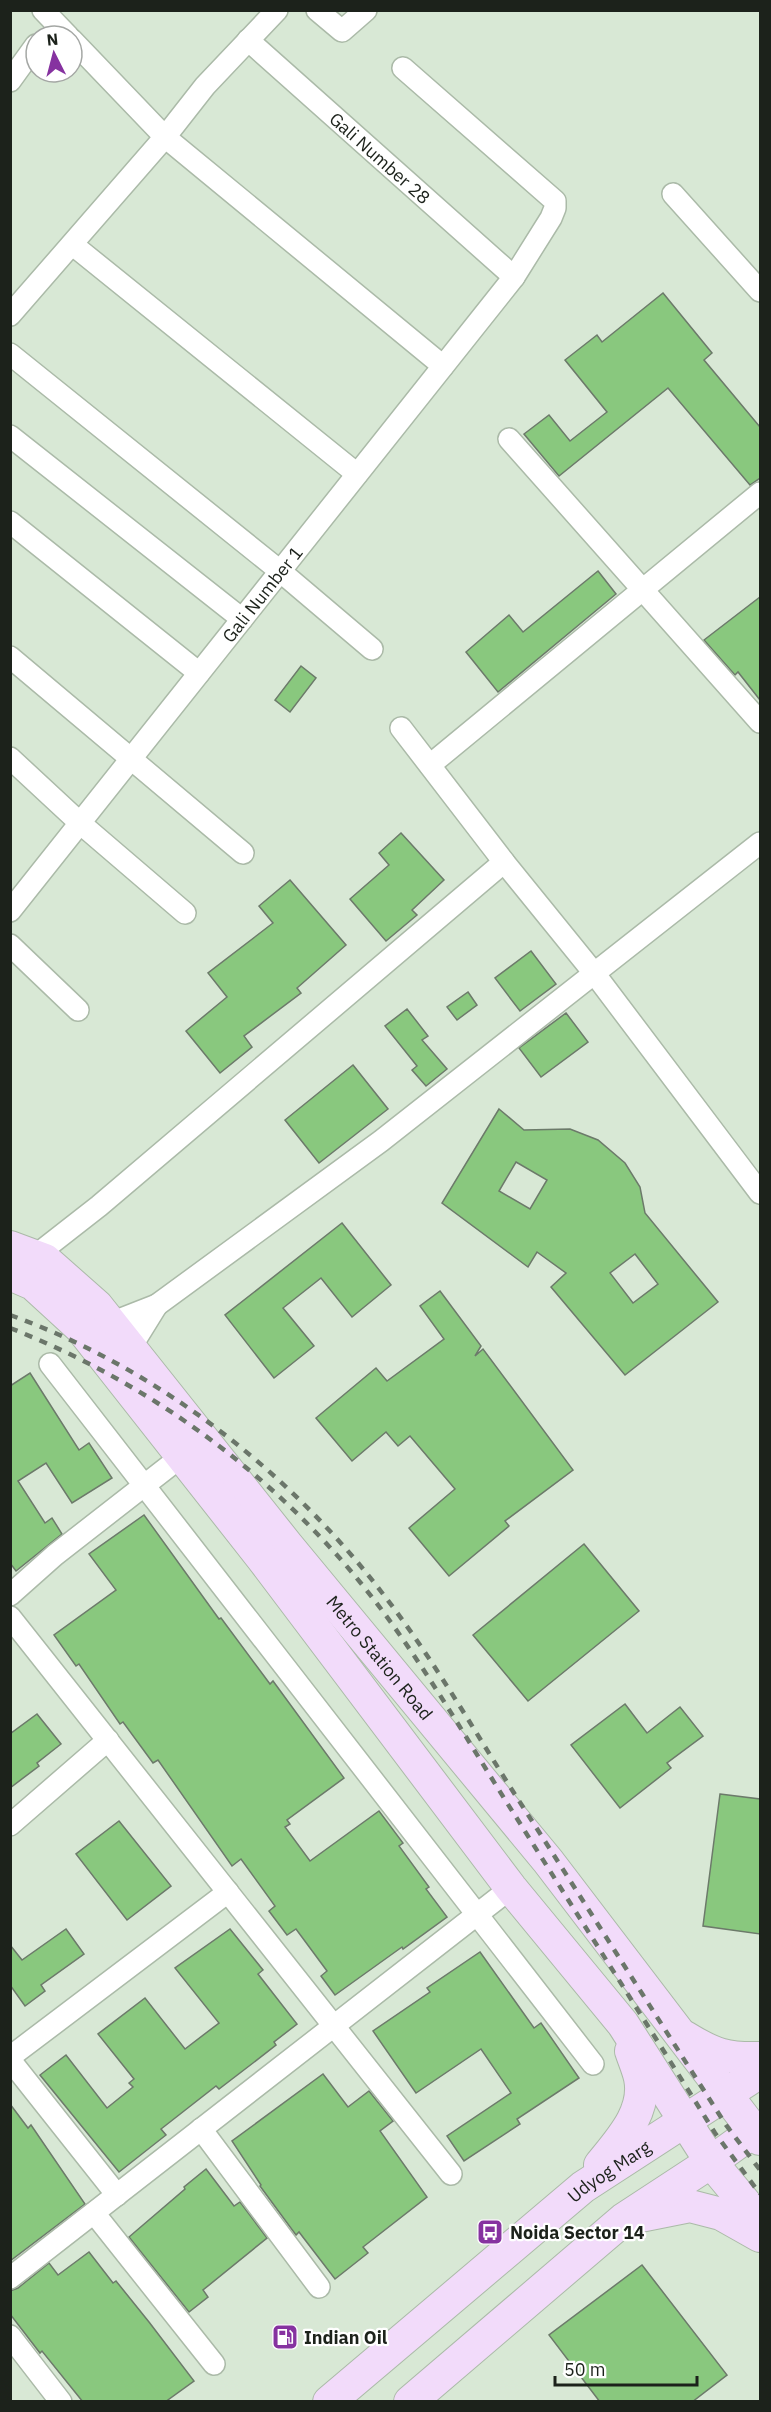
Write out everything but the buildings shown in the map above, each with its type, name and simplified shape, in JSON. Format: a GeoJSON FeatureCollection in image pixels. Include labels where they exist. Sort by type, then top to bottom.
{"type":"FeatureCollection","features":[{"type":"Feature","properties":{"kind":"street"},"geometry":{"type":"LineString","coordinates":[[10,315],[165,137],[206,86],[277,10]]}},
{"type":"Feature","properties":{"kind":"street"},"geometry":{"type":"LineString","coordinates":[[317,10],[342,31],[366,10]]}},
{"type":"Feature","properties":{"kind":"street","name":"Gali Number 28"},"geometry":{"type":"LineString","coordinates":[[248,40],[514,277]]}},
{"type":"Feature","properties":{"kind":"street"},"geometry":{"type":"LineString","coordinates":[[84,53],[165,137],[443,366]]}},
{"type":"Feature","properties":{"kind":"street"},"geometry":{"type":"LineString","coordinates":[[10,81],[24,62]]}},
{"type":"Feature","properties":{"kind":"street","name":"Gali Number 1"},"geometry":{"type":"LineString","coordinates":[[10,911],[514,277],[551,218],[555,201],[403,68]]}},
{"type":"Feature","properties":{"kind":"street"},"geometry":{"type":"LineString","coordinates":[[673,194],[760,291]]}},
{"type":"Feature","properties":{"kind":"street"},"geometry":{"type":"LineString","coordinates":[[73,244],[357,474]]}},
{"type":"Feature","properties":{"kind":"street"},"geometry":{"type":"LineString","coordinates":[[10,354],[280,571],[372,649]]}},
{"type":"Feature","properties":{"kind":"street"},"geometry":{"type":"LineString","coordinates":[[10,436],[242,619]]}},
{"type":"Feature","properties":{"kind":"street"},"geometry":{"type":"LineString","coordinates":[[509,439],[760,722]]}},
{"type":"Feature","properties":{"kind":"street"},"geometry":{"type":"LineString","coordinates":[[430,765],[760,493]]}},
{"type":"Feature","properties":{"kind":"street"},"geometry":{"type":"LineString","coordinates":[[10,522],[199,673]]}},
{"type":"Feature","properties":{"kind":"street"},"geometry":{"type":"LineString","coordinates":[[10,657],[243,853]]}},
{"type":"Feature","properties":{"kind":"street"},"geometry":{"type":"LineString","coordinates":[[401,728],[504,862],[594,973],[760,1193]]}},
{"type":"Feature","properties":{"kind":"street"},"geometry":{"type":"LineString","coordinates":[[10,758],[80,823],[185,913]]}},
{"type":"Feature","properties":{"kind":"street"},"geometry":{"type":"LineString","coordinates":[[111,1323],[157,1305],[381,1141],[760,843]]}},
{"type":"Feature","properties":{"kind":"street"},"geometry":{"type":"LineString","coordinates":[[19,1259],[99,1206],[504,862]]}},
{"type":"Feature","properties":{"kind":"street"},"geometry":{"type":"LineString","coordinates":[[10,945],[78,1010]]}},
{"type":"Feature","properties":{"kind":"street","name":"Metro Station Road"},"geometry":{"type":"LineString","coordinates":[[19,1259],[45,1260],[97,1306],[287,1545],[548,1861],[757,2135]]}},
{"type":"Feature","properties":{"kind":"street","name":"Metro Station Road"},"geometry":{"type":"LineString","coordinates":[[19,1259],[33,1284],[81,1328],[262,1558],[511,1888],[623,2024],[711,2162],[760,2221]]}},
{"type":"Feature","properties":{"kind":"street"},"geometry":{"type":"LineString","coordinates":[[131,1347],[157,1305]]}},
{"type":"Feature","properties":{"kind":"street"},"geometry":{"type":"LineString","coordinates":[[50,1364],[593,2064]]}},
{"type":"Feature","properties":{"kind":"street"},"geometry":{"type":"LineString","coordinates":[[10,1595],[55,1555],[182,1456]]}},
{"type":"Feature","properties":{"kind":"street"},"geometry":{"type":"LineString","coordinates":[[10,1617],[451,2174]]}},
{"type":"Feature","properties":{"kind":"street"},"geometry":{"type":"LineString","coordinates":[[10,1825],[108,1740]]}},
{"type":"Feature","properties":{"kind":"street"},"geometry":{"type":"LineString","coordinates":[[10,2278],[476,1914],[548,1861]]}},
{"type":"Feature","properties":{"kind":"street"},"geometry":{"type":"LineString","coordinates":[[117,2195],[10,2059],[228,1892]]}},
{"type":"Feature","properties":{"kind":"street"},"geometry":{"type":"LineString","coordinates":[[583,2187],[625,2133],[633,2121],[638,2106],[641,2093],[640,2079],[623,2024]]}},
{"type":"Feature","properties":{"kind":"street"},"geometry":{"type":"LineString","coordinates":[[679,2034],[710,2052],[738,2058],[760,2058]]}},
{"type":"Feature","properties":{"kind":"street","name":"Udyog Marg"},"geometry":{"type":"LineString","coordinates":[[329,2402],[583,2187],[760,2072]]}},
{"type":"Feature","properties":{"kind":"street"},"geometry":{"type":"LineString","coordinates":[[201,2130],[319,2287]]}},
{"type":"Feature","properties":{"kind":"street"},"geometry":{"type":"LineString","coordinates":[[410,2402],[624,2219],[757,2135]]}},
{"type":"Feature","properties":{"kind":"street"},"geometry":{"type":"LineString","coordinates":[[624,2219],[690,2206],[721,2214],[760,2236]]}},
{"type":"Feature","properties":{"kind":"street"},"geometry":{"type":"LineString","coordinates":[[94,2213],[214,2364]]}},
{"type":"Feature","properties":{"kind":"street"},"geometry":{"type":"LineString","coordinates":[[10,2336],[62,2402]]}},
{"type":"Feature","properties":{"kind":"railway"},"geometry":{"type":"LineString","coordinates":[[10,1315],[64,1337],[168,1394],[216,1428],[262,1466],[306,1506],[346,1549],[402,1619],[726,2125],[760,2170]]}},
{"type":"Feature","properties":{"kind":"railway"},"geometry":{"type":"LineString","coordinates":[[10,1328],[114,1377],[164,1407],[211,1440],[256,1476],[299,1515],[338,1557],[375,1601],[430,1680],[715,2133],[760,2194]]}},
{"type":"Feature","properties":{"kind":"place","name":"Noida Sector 14"},"geometry":{"type":"Point","coordinates":[490,2232]}},
{"type":"Feature","properties":{"kind":"place","name":"Indian Oil"},"geometry":{"type":"Point","coordinates":[285,2337]}}]}
